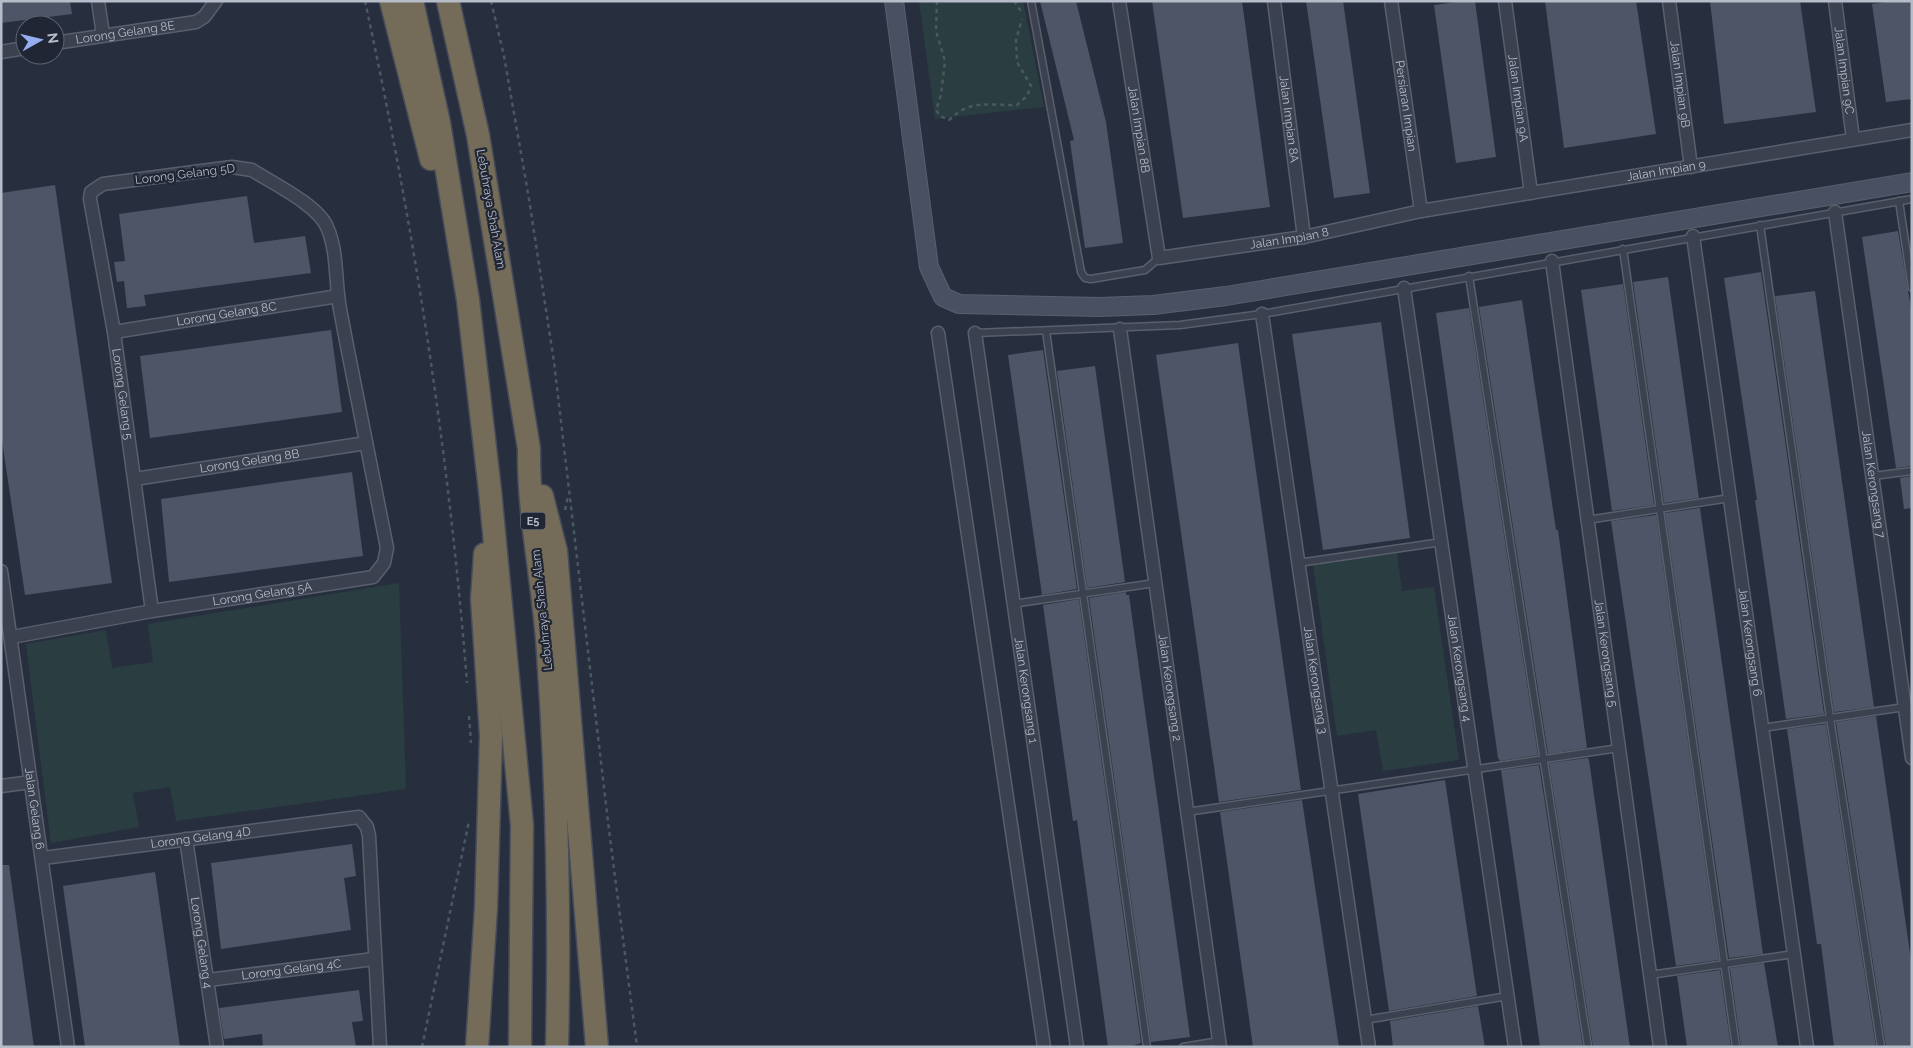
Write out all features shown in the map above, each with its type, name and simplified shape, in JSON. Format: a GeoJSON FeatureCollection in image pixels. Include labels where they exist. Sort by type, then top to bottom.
{"type":"FeatureCollection","features":[{"type":"Feature","properties":{"kind":"highway"},"geometry":{"type":"LineString","coordinates":[[391,1],[468,300]]}},
{"type":"Feature","properties":{"kind":"highway"},"geometry":{"type":"LineString","coordinates":[[412,1],[438,123],[468,300],[490,492],[522,825],[520,1047]]}},
{"type":"Feature","properties":{"kind":"highway","name":"Lebuhraya Shah Alam"},"geometry":{"type":"LineString","coordinates":[[448,1],[479,145],[529,449],[528,485],[548,651],[556,836],[557,1047]]}},
{"type":"Feature","properties":{"kind":"highway"},"geometry":{"type":"LineString","coordinates":[[529,449],[556,552],[597,1047]]}},
{"type":"Feature","properties":{"kind":"highway"},"geometry":{"type":"LineString","coordinates":[[477,1047],[486,908],[491,735],[482,599],[490,492]]}},
{"type":"Feature","properties":{"kind":"street"},"geometry":{"type":"LineString","coordinates":[[98,1],[103,35]]}},
{"type":"Feature","properties":{"kind":"street","name":"Lorong Gelang 8E"},"geometry":{"type":"LineString","coordinates":[[65,41],[196,22],[204,17],[216,1]]}},
{"type":"Feature","properties":{"kind":"street"},"geometry":{"type":"LineString","coordinates":[[894,1],[929,267],[943,297],[960,304],[1099,307],[1153,305],[1226,296],[1912,182]]}},
{"type":"Feature","properties":{"kind":"street","name":"Jalan Impian 8B"},"geometry":{"type":"LineString","coordinates":[[1118,1],[1159,258]]}},
{"type":"Feature","properties":{"kind":"street","name":"Jalan Impian 8A"},"geometry":{"type":"LineString","coordinates":[[1274,1],[1304,237]]}},
{"type":"Feature","properties":{"kind":"street","name":"Persiaran Impian"},"geometry":{"type":"LineString","coordinates":[[1391,1],[1421,211]]}},
{"type":"Feature","properties":{"kind":"street","name":"Jalan Impian 9A"},"geometry":{"type":"LineString","coordinates":[[1505,1],[1531,193]]}},
{"type":"Feature","properties":{"kind":"street","name":"Jalan Impian 9B"},"geometry":{"type":"LineString","coordinates":[[1669,1],[1691,167]]}},
{"type":"Feature","properties":{"kind":"street","name":"Jalan Impian 9C"},"geometry":{"type":"LineString","coordinates":[[1835,1],[1853,140]]}},
{"type":"Feature","properties":{"kind":"street"},"geometry":{"type":"LineString","coordinates":[[1,52],[15,50]]}},
{"type":"Feature","properties":{"kind":"street","name":"Jalan Impian 9"},"geometry":{"type":"LineString","coordinates":[[1421,211],[1912,130]]}},
{"type":"Feature","properties":{"kind":"street","name":"Lorong Gelang 5D"},"geometry":{"type":"LineString","coordinates":[[104,184],[232,167],[252,170],[319,214],[327,226],[332,244],[338,296],[366,443]]}},
{"type":"Feature","properties":{"kind":"street","name":"Lorong Gelang 5"},"geometry":{"type":"LineString","coordinates":[[104,184],[91,192],[90,199],[114,332],[152,611]]}},
{"type":"Feature","properties":{"kind":"street","name":"Jalan Impian 8"},"geometry":{"type":"LineString","coordinates":[[1159,258],[1304,237],[1421,211]]}},
{"type":"Feature","properties":{"kind":"street","name":"Jalan Kerongsang 7"},"geometry":{"type":"LineString","coordinates":[[1835,212],[1912,758]]}},
{"type":"Feature","properties":{"kind":"street","name":"Jalan Kerongsang 6"},"geometry":{"type":"LineString","coordinates":[[1693,236],[1807,1047]]}},
{"type":"Feature","properties":{"kind":"street","name":"Jalan Kerongsang 5"},"geometry":{"type":"LineString","coordinates":[[1552,261],[1660,1047]]}},
{"type":"Feature","properties":{"kind":"street","name":"Jalan Kerongsang 4"},"geometry":{"type":"LineString","coordinates":[[1404,288],[1515,1047]]}},
{"type":"Feature","properties":{"kind":"street","name":"Lorong Gelang 8C"},"geometry":{"type":"LineString","coordinates":[[114,332],[338,296]]}},
{"type":"Feature","properties":{"kind":"street","name":"Jalan Kerongsang 3"},"geometry":{"type":"LineString","coordinates":[[1262,314],[1369,1047]]}},
{"type":"Feature","properties":{"kind":"street","name":"Jalan Kerongsang 2"},"geometry":{"type":"LineString","coordinates":[[1120,329],[1220,1044]]}},
{"type":"Feature","properties":{"kind":"street"},"geometry":{"type":"LineString","coordinates":[[938,333],[1044,1047]]}},
{"type":"Feature","properties":{"kind":"street","name":"Jalan Kerongsang 1"},"geometry":{"type":"LineString","coordinates":[[975,334],[1076,1047]]}},
{"type":"Feature","properties":{"kind":"street","name":"Lorong Gelang 8B"},"geometry":{"type":"LineString","coordinates":[[134,479],[366,443]]}},
{"type":"Feature","properties":{"kind":"street","name":"Lorong Gelang 5A"},"geometry":{"type":"LineString","coordinates":[[12,637],[152,611],[373,578],[384,563],[387,548],[366,443]]}},
{"type":"Feature","properties":{"kind":"street","name":"Jalan Gelang 6"},"geometry":{"type":"LineString","coordinates":[[1,571],[12,637],[68,1047]]}},
{"type":"Feature","properties":{"kind":"street"},"geometry":{"type":"LineString","coordinates":[[1,786],[31,782]]}},
{"type":"Feature","properties":{"kind":"street","name":"Lorong Gelang 4D"},"geometry":{"type":"LineString","coordinates":[[43,858],[359,818],[367,827],[369,836],[374,959]]}},
{"type":"Feature","properties":{"kind":"street","name":"Lorong Gelang 4"},"geometry":{"type":"LineString","coordinates":[[186,839],[217,1047]]}},
{"type":"Feature","properties":{"kind":"street"},"geometry":{"type":"LineString","coordinates":[[374,959],[380,1047]]}},
{"type":"Feature","properties":{"kind":"street","name":"Lorong Gelang 4C"},"geometry":{"type":"LineString","coordinates":[[208,980],[374,959]]}},
{"type":"Feature","properties":{"kind":"lane"},"geometry":{"type":"LineString","coordinates":[[1031,1],[1081,272],[1085,278],[1091,280],[1145,270],[1159,258]]}},
{"type":"Feature","properties":{"kind":"lane"},"geometry":{"type":"LineString","coordinates":[[975,334],[1180,325],[1262,314],[1693,236],[1912,199]]}},
{"type":"Feature","properties":{"kind":"lane"},"geometry":{"type":"LineString","coordinates":[[1899,201],[1912,288]]}},
{"type":"Feature","properties":{"kind":"lane"},"geometry":{"type":"LineString","coordinates":[[1760,225],[1830,718],[1881,1047]]}},
{"type":"Feature","properties":{"kind":"lane"},"geometry":{"type":"LineString","coordinates":[[1623,249],[1736,1047]]}},
{"type":"Feature","properties":{"kind":"lane"},"geometry":{"type":"LineString","coordinates":[[1469,276],[1588,1047]]}},
{"type":"Feature","properties":{"kind":"lane"},"geometry":{"type":"LineString","coordinates":[[1046,331],[1147,1047]]}},
{"type":"Feature","properties":{"kind":"lane"},"geometry":{"type":"LineString","coordinates":[[1873,476],[1912,470]]}},
{"type":"Feature","properties":{"kind":"lane"},"geometry":{"type":"LineString","coordinates":[[1587,520],[1730,498]]}},
{"type":"Feature","properties":{"kind":"lane"},"geometry":{"type":"LineString","coordinates":[[1298,564],[1442,542]]}},
{"type":"Feature","properties":{"kind":"lane"},"geometry":{"type":"LineString","coordinates":[[1013,604],[1155,583]]}},
{"type":"Feature","properties":{"kind":"lane"},"geometry":{"type":"LineString","coordinates":[[1762,728],[1905,708]]}},
{"type":"Feature","properties":{"kind":"lane"},"geometry":{"type":"LineString","coordinates":[[1187,812],[1619,748]]}},
{"type":"Feature","properties":{"kind":"lane"},"geometry":{"type":"LineString","coordinates":[[1650,975],[1794,954]]}},
{"type":"Feature","properties":{"kind":"lane"},"geometry":{"type":"LineString","coordinates":[[1365,1020],[1508,996]]}},
{"type":"Feature","properties":{"kind":"lane"},"geometry":{"type":"LineString","coordinates":[[1183,1047],[1220,1044]]}},
{"type":"Feature","properties":{"kind":"path"},"geometry":{"type":"LineString","coordinates":[[365,1],[409,214],[428,327],[458,571],[467,687]]}},
{"type":"Feature","properties":{"kind":"path"},"geometry":{"type":"LineString","coordinates":[[491,1],[504,56],[530,198],[554,362],[609,830],[637,1047]]}},
{"type":"Feature","properties":{"kind":"path"},"geometry":{"type":"LineString","coordinates":[[937,1],[936,31],[945,61],[941,95],[936,110],[940,116],[949,120],[971,105],[988,103],[1017,104],[1031,91],[1031,86],[1018,62],[1016,40],[1023,20],[1020,9],[1014,1]]}},
{"type":"Feature","properties":{"kind":"path"},"geometry":{"type":"LineString","coordinates":[[469,716],[471,746]]}},
{"type":"Feature","properties":{"kind":"path"},"geometry":{"type":"LineString","coordinates":[[422,1047],[470,812]]}},
{"type":"Feature","properties":{"kind":"green space"},"geometry":{"type":"Polygon","coordinates":[[[919,1],[1023,1],[1044,107],[935,119],[919,1]]]}},
{"type":"Feature","properties":{"kind":"green space"},"geometry":{"type":"Polygon","coordinates":[[[1397,553],[1402,591],[1434,587],[1459,760],[1383,771],[1376,730],[1337,736],[1313,565],[1397,553]]]}},
{"type":"Feature","properties":{"kind":"green space"},"geometry":{"type":"Polygon","coordinates":[[[399,583],[406,789],[176,821],[170,787],[133,793],[139,827],[51,843],[26,644],[106,630],[112,668],[153,662],[148,624],[399,583]]]}},
{"type":"Feature","properties":{"kind":"building"},"geometry":{"type":"Polygon","coordinates":[[[1,1],[70,1],[72,14],[15,15],[15,21],[1,23],[1,1]]]}},
{"type":"Feature","properties":{"kind":"building"},"geometry":{"type":"Polygon","coordinates":[[[1040,1],[1076,1],[1106,122],[1123,243],[1085,248],[1070,141],[1074,140],[1040,1]]]}},
{"type":"Feature","properties":{"kind":"building"},"geometry":{"type":"Polygon","coordinates":[[[1152,1],[1242,1],[1270,207],[1183,218],[1152,1]]]}},
{"type":"Feature","properties":{"kind":"building"},"geometry":{"type":"Polygon","coordinates":[[[1306,1],[1343,1],[1370,193],[1334,198],[1306,1]]]}},
{"type":"Feature","properties":{"kind":"building"},"geometry":{"type":"Polygon","coordinates":[[[1475,1],[1496,157],[1456,163],[1434,5],[1475,1]]]}},
{"type":"Feature","properties":{"kind":"building"},"geometry":{"type":"Polygon","coordinates":[[[1545,1],[1636,1],[1656,134],[1564,148],[1545,1]]]}},
{"type":"Feature","properties":{"kind":"building"},"geometry":{"type":"Polygon","coordinates":[[[1710,1],[1800,1],[1816,112],[1724,124],[1710,1]]]}},
{"type":"Feature","properties":{"kind":"building"},"geometry":{"type":"Polygon","coordinates":[[[1912,1],[1912,99],[1886,102],[1872,4],[1912,1]]]}},
{"type":"Feature","properties":{"kind":"building"},"geometry":{"type":"Polygon","coordinates":[[[55,185],[112,583],[25,595],[1,434],[1,193],[55,185]]]}},
{"type":"Feature","properties":{"kind":"building"},"geometry":{"type":"Polygon","coordinates":[[[247,196],[254,243],[305,236],[311,273],[144,295],[146,306],[127,308],[124,281],[117,282],[114,262],[125,261],[119,214],[247,196]]]}},
{"type":"Feature","properties":{"kind":"building"},"geometry":{"type":"Polygon","coordinates":[[[1898,231],[1912,314],[1912,466],[1896,468],[1862,237],[1898,231]]]}},
{"type":"Feature","properties":{"kind":"building"},"geometry":{"type":"Polygon","coordinates":[[[1761,272],[1824,714],[1786,719],[1755,500],[1757,500],[1724,278],[1761,272]]]}},
{"type":"Feature","properties":{"kind":"building"},"geometry":{"type":"Polygon","coordinates":[[[1668,277],[1699,498],[1664,503],[1633,282],[1668,277]]]}},
{"type":"Feature","properties":{"kind":"building"},"geometry":{"type":"Polygon","coordinates":[[[1623,284],[1654,505],[1612,511],[1581,290],[1623,284]]]}},
{"type":"Feature","properties":{"kind":"building"},"geometry":{"type":"Polygon","coordinates":[[[1815,291],[1874,707],[1834,712],[1775,296],[1815,291]]]}},
{"type":"Feature","properties":{"kind":"building"},"geometry":{"type":"Polygon","coordinates":[[[1522,300],[1556,530],[1558,530],[1587,748],[1548,754],[1479,307],[1522,300]]]}},
{"type":"Feature","properties":{"kind":"building"},"geometry":{"type":"Polygon","coordinates":[[[1469,308],[1538,755],[1500,761],[1498,758],[1436,313],[1469,308]]]}},
{"type":"Feature","properties":{"kind":"building"},"geometry":{"type":"Polygon","coordinates":[[[1381,322],[1410,538],[1323,550],[1292,334],[1381,322]]]}},
{"type":"Feature","properties":{"kind":"building"},"geometry":{"type":"Polygon","coordinates":[[[331,330],[342,412],[150,438],[140,356],[331,330]]]}},
{"type":"Feature","properties":{"kind":"building"},"geometry":{"type":"Polygon","coordinates":[[[1238,343],[1301,790],[1219,802],[1156,355],[1238,343]]]}},
{"type":"Feature","properties":{"kind":"building"},"geometry":{"type":"Polygon","coordinates":[[[1043,350],[1077,589],[1042,595],[1008,355],[1043,350]]]}},
{"type":"Feature","properties":{"kind":"building"},"geometry":{"type":"Polygon","coordinates":[[[1095,366],[1125,582],[1087,588],[1057,371],[1095,366]]]}},
{"type":"Feature","properties":{"kind":"building"},"geometry":{"type":"Polygon","coordinates":[[[352,472],[363,556],[169,582],[161,499],[352,472]]]}},
{"type":"Feature","properties":{"kind":"building"},"geometry":{"type":"Polygon","coordinates":[[[1912,476],[1912,508],[1904,509],[1900,478],[1912,476]]]}},
{"type":"Feature","properties":{"kind":"building"},"geometry":{"type":"Polygon","coordinates":[[[1700,508],[1763,954],[1729,958],[1665,513],[1700,508]]]}},
{"type":"Feature","properties":{"kind":"building"},"geometry":{"type":"Polygon","coordinates":[[[1656,515],[1719,960],[1676,966],[1611,521],[1656,515]]]}},
{"type":"Feature","properties":{"kind":"building"},"geometry":{"type":"Polygon","coordinates":[[[1126,592],[1126,595],[1129,595],[1190,1037],[1151,1042],[1089,598],[1126,592]]]}},
{"type":"Feature","properties":{"kind":"building"},"geometry":{"type":"Polygon","coordinates":[[[1079,599],[1141,1043],[1129,1047],[1108,1047],[1077,820],[1073,821],[1043,605],[1079,599]]]}},
{"type":"Feature","properties":{"kind":"building"},"geometry":{"type":"Polygon","coordinates":[[[1876,716],[1912,967],[1912,1047],[1886,1047],[1836,722],[1876,716]]]}},
{"type":"Feature","properties":{"kind":"building"},"geometry":{"type":"Polygon","coordinates":[[[1826,724],[1876,1047],[1834,1047],[1821,944],[1817,944],[1787,729],[1826,724]]]}},
{"type":"Feature","properties":{"kind":"building"},"geometry":{"type":"Polygon","coordinates":[[[1588,758],[1630,1047],[1593,1047],[1549,763],[1588,758]]]}},
{"type":"Feature","properties":{"kind":"building"},"geometry":{"type":"Polygon","coordinates":[[[1539,765],[1583,1047],[1540,1047],[1501,770],[1539,765]]]}},
{"type":"Feature","properties":{"kind":"building"},"geometry":{"type":"Polygon","coordinates":[[[1445,780],[1477,996],[1389,1011],[1358,794],[1445,780]]]}},
{"type":"Feature","properties":{"kind":"building"},"geometry":{"type":"Polygon","coordinates":[[[1302,800],[1339,1047],[1253,1047],[1220,812],[1302,800]]]}},
{"type":"Feature","properties":{"kind":"building"},"geometry":{"type":"Polygon","coordinates":[[[352,844],[356,876],[344,878],[351,930],[221,949],[211,863],[352,844]]]}},
{"type":"Feature","properties":{"kind":"building"},"geometry":{"type":"Polygon","coordinates":[[[1,865],[9,865],[34,1047],[1,1047],[1,865]]]}},
{"type":"Feature","properties":{"kind":"building"},"geometry":{"type":"Polygon","coordinates":[[[155,872],[180,1047],[85,1047],[63,886],[155,872]]]}},
{"type":"Feature","properties":{"kind":"building"},"geometry":{"type":"Polygon","coordinates":[[[1764,963],[1778,1047],[1741,1047],[1730,968],[1764,963]]]}},
{"type":"Feature","properties":{"kind":"building"},"geometry":{"type":"Polygon","coordinates":[[[1720,970],[1731,1047],[1687,1047],[1677,976],[1720,970]]]}},
{"type":"Feature","properties":{"kind":"building"},"geometry":{"type":"Polygon","coordinates":[[[359,990],[363,1021],[352,1022],[356,1047],[263,1047],[262,1034],[224,1039],[219,1008],[359,990]]]}},
{"type":"Feature","properties":{"kind":"building"},"geometry":{"type":"Polygon","coordinates":[[[1478,1006],[1485,1047],[1393,1047],[1390,1021],[1478,1006]]]}}]}
